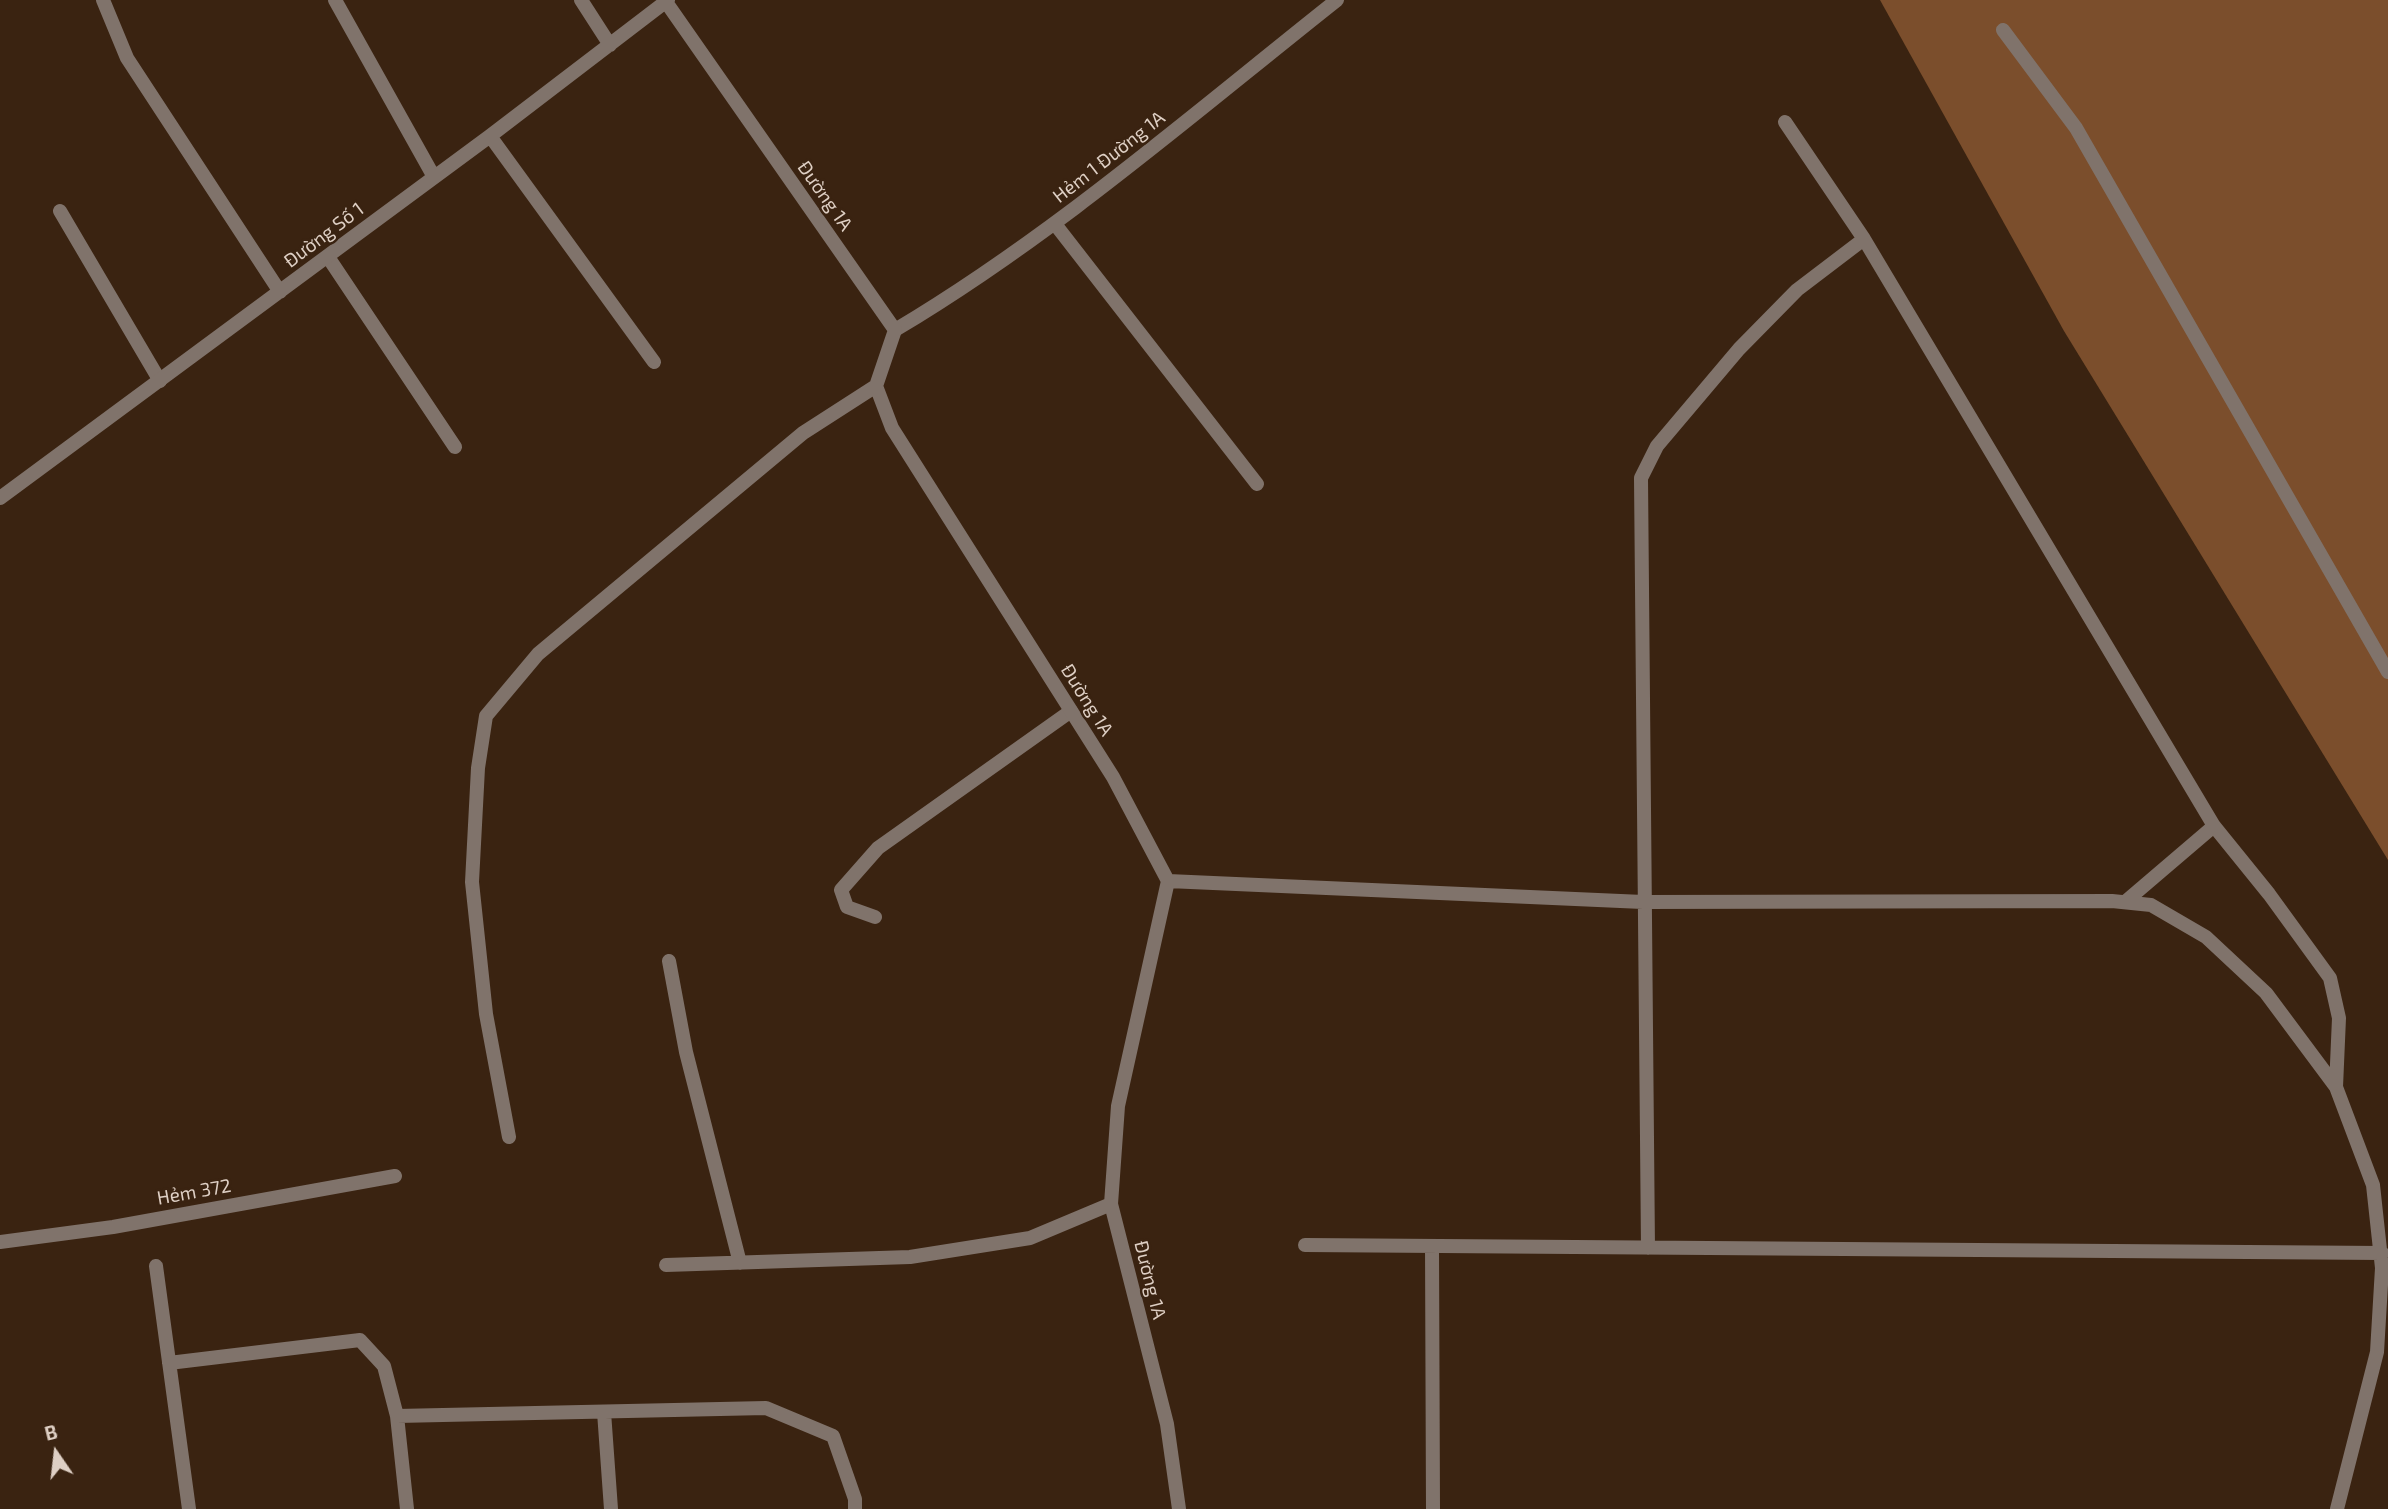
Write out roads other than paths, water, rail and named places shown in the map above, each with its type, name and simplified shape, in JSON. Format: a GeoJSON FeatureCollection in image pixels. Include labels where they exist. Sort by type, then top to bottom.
{"type":"FeatureCollection","features":[{"type":"Feature","properties":{"kind":"street"},"geometry":{"type":"LineString","coordinates":[[103,0],[127,58],[280,292]]}},
{"type":"Feature","properties":{"kind":"street"},"geometry":{"type":"LineString","coordinates":[[335,0],[434,177]]}},
{"type":"Feature","properties":{"kind":"street"},"geometry":{"type":"LineString","coordinates":[[581,0],[610,45]]}},
{"type":"Feature","properties":{"kind":"street","name":"Hẻm 1 Đường 1A"},"geometry":{"type":"LineString","coordinates":[[895,330],[966,288],[1055,223],[1337,0]]}},
{"type":"Feature","properties":{"kind":"street","name":"Đường Số 1"},"geometry":{"type":"LineString","coordinates":[[0,498],[328,257],[667,1]]}},
{"type":"Feature","properties":{"kind":"street","name":"Đường 1A"},"geometry":{"type":"LineString","coordinates":[[667,1],[895,330]]}},
{"type":"Feature","properties":{"kind":"street"},"geometry":{"type":"LineString","coordinates":[[2003,30],[2076,128],[2388,672]]}},
{"type":"Feature","properties":{"kind":"street"},"geometry":{"type":"LineString","coordinates":[[1785,122],[1864,239],[2214,826],[2269,894],[2330,978],[2339,1018],[2336,1087]]}},
{"type":"Feature","properties":{"kind":"street"},"geometry":{"type":"LineString","coordinates":[[490,136],[654,362]]}},
{"type":"Feature","properties":{"kind":"street"},"geometry":{"type":"LineString","coordinates":[[60,211],[160,381]]}},
{"type":"Feature","properties":{"kind":"street"},"geometry":{"type":"LineString","coordinates":[[1055,223],[1257,484]]}},
{"type":"Feature","properties":{"kind":"street"},"geometry":{"type":"LineString","coordinates":[[1648,1248],[1641,478],[1657,446],[1739,349],[1797,290],[1864,239]]}},
{"type":"Feature","properties":{"kind":"street"},"geometry":{"type":"LineString","coordinates":[[328,257],[455,447]]}},
{"type":"Feature","properties":{"kind":"street"},"geometry":{"type":"LineString","coordinates":[[509,1137],[486,1014],[472,882],[478,768],[486,716],[538,654],[803,433],[876,386],[895,330]]}},
{"type":"Feature","properties":{"kind":"street","name":"Đường 1A"},"geometry":{"type":"LineString","coordinates":[[876,386],[892,428],[1113,777],[1168,881],[1118,1106],[1111,1204],[1167,1424],[1178,1509]]}},
{"type":"Feature","properties":{"kind":"street"},"geometry":{"type":"LineString","coordinates":[[875,917],[847,907],[841,890],[877,848],[1072,711]]}},
{"type":"Feature","properties":{"kind":"street"},"geometry":{"type":"LineString","coordinates":[[2125,902],[2214,826]]}},
{"type":"Feature","properties":{"kind":"street"},"geometry":{"type":"LineString","coordinates":[[1168,881],[1643,902],[2125,902],[2151,905],[2206,937],[2266,993],[2336,1087],[2373,1185],[2382,1253],[2377,1352],[2337,1509]]}},
{"type":"Feature","properties":{"kind":"street"},"geometry":{"type":"LineString","coordinates":[[669,961],[686,1052],[740,1263]]}},
{"type":"Feature","properties":{"kind":"street","name":"Hẻm 372"},"geometry":{"type":"LineString","coordinates":[[0,1242],[113,1227],[395,1175]]}},
{"type":"Feature","properties":{"kind":"street"},"geometry":{"type":"LineString","coordinates":[[667,1265],[910,1258],[1030,1238],[1111,1204]]}},
{"type":"Feature","properties":{"kind":"street"},"geometry":{"type":"LineString","coordinates":[[1305,1245],[2382,1253]]}},
{"type":"Feature","properties":{"kind":"street"},"geometry":{"type":"LineString","coordinates":[[1432,1246],[1433,1509]]}},
{"type":"Feature","properties":{"kind":"street"},"geometry":{"type":"LineString","coordinates":[[156,1266],[189,1509]]}},
{"type":"Feature","properties":{"kind":"street"},"geometry":{"type":"LineString","coordinates":[[169,1363],[360,1340],[384,1366],[397,1416],[407,1509]]}},
{"type":"Feature","properties":{"kind":"street"},"geometry":{"type":"LineString","coordinates":[[397,1416],[766,1408],[833,1436],[855,1499],[855,1509]]}},
{"type":"Feature","properties":{"kind":"street"},"geometry":{"type":"LineString","coordinates":[[604,1412],[611,1509]]}}]}
